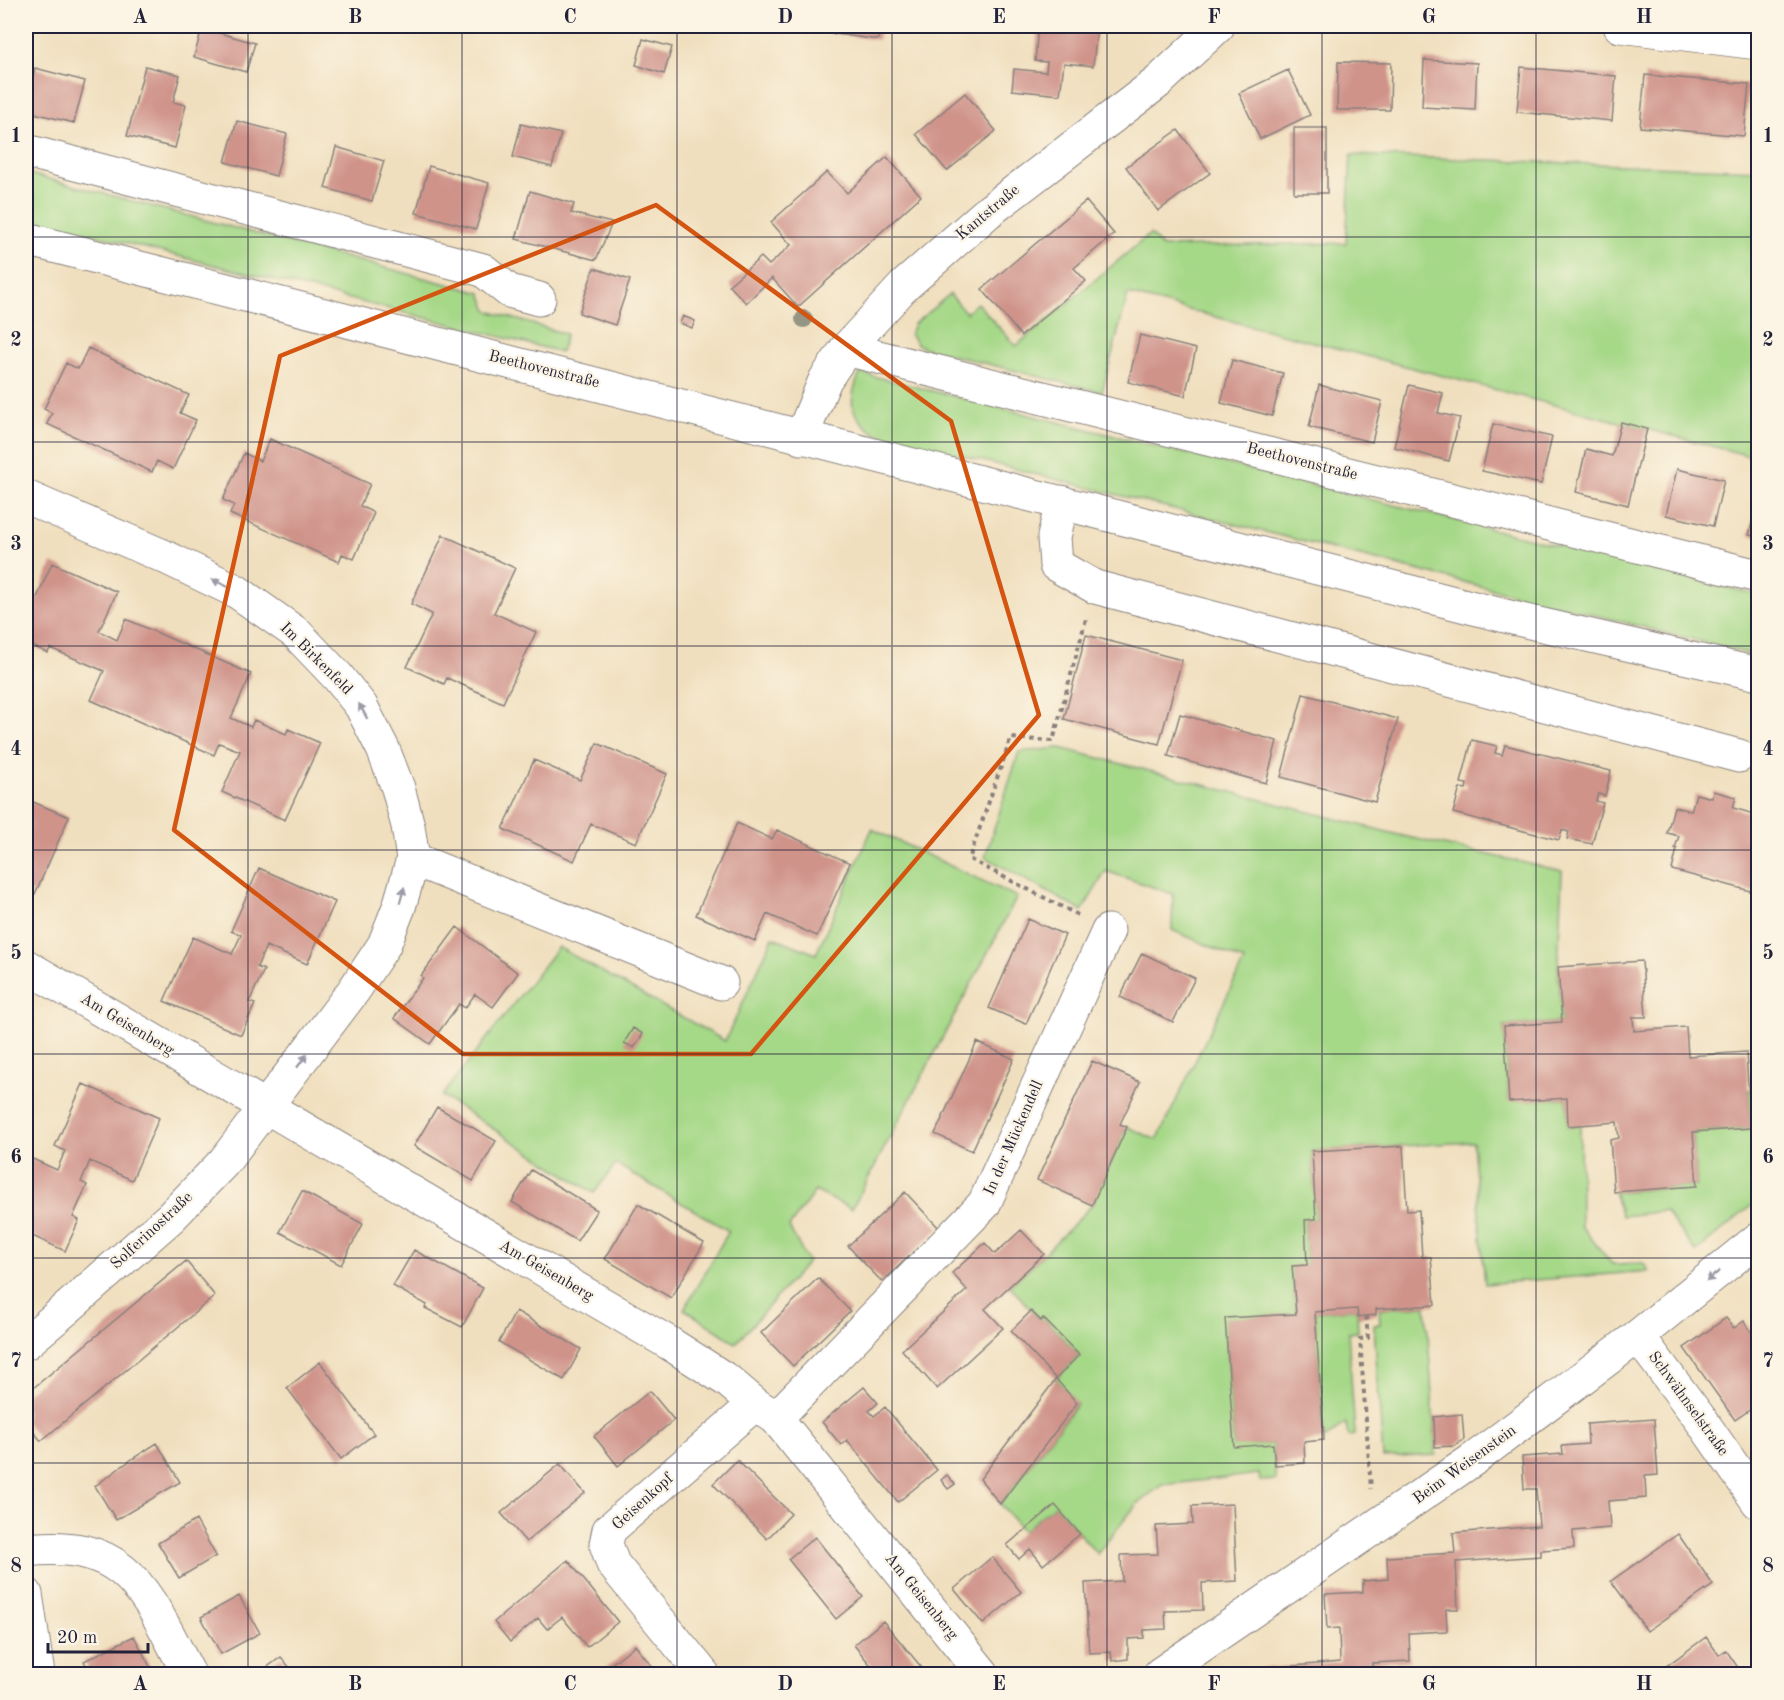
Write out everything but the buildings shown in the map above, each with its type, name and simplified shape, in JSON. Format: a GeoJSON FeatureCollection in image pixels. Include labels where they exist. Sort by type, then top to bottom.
{"type":"FeatureCollection","features":[{"type":"Feature","properties":{"kind":"street"},"geometry":{"type":"LineString","coordinates":[[1620,26],[1758,43]]}},
{"type":"Feature","properties":{"kind":"street","name":"Kantstraße"},"geometry":{"type":"LineString","coordinates":[[801,438],[825,380],[846,349],[904,286],[1045,168],[1158,82],[1209,28]]}},
{"type":"Feature","properties":{"kind":"street"},"geometry":{"type":"LineString","coordinates":[[26,151],[483,270],[509,291],[539,299]]}},
{"type":"Feature","properties":{"kind":"street","name":"Beethovenstraße"},"geometry":{"type":"LineString","coordinates":[[26,239],[1517,619],[1758,674]]}},
{"type":"Feature","properties":{"kind":"street","name":"Beethovenstraße"},"geometry":{"type":"LineString","coordinates":[[846,349],[1758,576]]}},
{"type":"Feature","properties":{"kind":"street","name":"Im Birkenfeld"},"geometry":{"type":"LineString","coordinates":[[26,497],[163,556],[236,591],[296,633],[339,677],[361,706],[383,749],[399,789],[413,859],[399,907],[384,945],[354,990],[267,1108]]}},
{"type":"Feature","properties":{"kind":"street"},"geometry":{"type":"LineString","coordinates":[[1062,502],[1054,537],[1056,565],[1095,586],[1739,756]]}},
{"type":"Feature","properties":{"kind":"street"},"geometry":{"type":"LineString","coordinates":[[413,859],[721,983]]}},
{"type":"Feature","properties":{"kind":"street","name":"In der Mückendell"},"geometry":{"type":"LineString","coordinates":[[765,1411],[984,1204],[1108,931]]}},
{"type":"Feature","properties":{"kind":"street","name":"Am Geisenberg"},"geometry":{"type":"LineString","coordinates":[[26,966],[669,1343],[728,1381],[765,1411],[983,1674]]}},
{"type":"Feature","properties":{"kind":"street","name":"Solferinostraße"},"geometry":{"type":"LineString","coordinates":[[26,1343],[171,1217],[224,1162],[267,1108]]}},
{"type":"Feature","properties":{"kind":"street","name":"Beim Weisenstein"},"geometry":{"type":"LineString","coordinates":[[1160,1674],[1474,1460],[1638,1335],[1758,1239]]}},
{"type":"Feature","properties":{"kind":"street","name":"Schwähnselstraße"},"geometry":{"type":"LineString","coordinates":[[1638,1335],[1758,1502]]}},
{"type":"Feature","properties":{"kind":"street","name":"Geisenkopf"},"geometry":{"type":"LineString","coordinates":[[703,1674],[613,1564],[606,1544],[609,1530],[765,1411]]}},
{"type":"Feature","properties":{"kind":"street"},"geometry":{"type":"LineString","coordinates":[[26,1550],[67,1548],[97,1554],[122,1569],[144,1592],[189,1674]]}},
{"type":"Feature","properties":{"kind":"street"},"geometry":{"type":"LineString","coordinates":[[26,1594],[38,1674]]}},
{"type":"Feature","properties":{"kind":"path"},"geometry":{"type":"LineString","coordinates":[[1095,586],[1053,741],[1011,738],[969,859],[1108,931]]}},
{"type":"Feature","properties":{"kind":"path"},"geometry":{"type":"LineString","coordinates":[[1366,1316],[1368,1338],[1360,1339],[1371,1492]]}},
{"type":"Feature","properties":{"kind":"highlighted area"},"geometry":{"type":"Polygon","coordinates":[[[656,205],[951,421],[1039,715],[751,1054],[463,1054],[174,830],[280,356],[656,205]]]}},
{"type":"Feature","properties":{"kind":"green space"},"geometry":{"type":"Polygon","coordinates":[[[1351,155],[1758,170],[1758,458],[1128,294],[1102,392],[927,349],[917,344],[910,334],[914,324],[950,294],[966,313],[977,303],[1016,346],[1150,234],[1162,247],[1346,243],[1351,155]]]}},
{"type":"Feature","properties":{"kind":"green space"},"geometry":{"type":"Polygon","coordinates":[[[26,173],[481,293],[488,311],[566,334],[561,352],[26,218],[26,173]]]}},
{"type":"Feature","properties":{"kind":"green space"},"geometry":{"type":"Polygon","coordinates":[[[860,373],[1758,595],[1758,656],[876,434],[860,421],[853,408],[853,393],[860,373]]]}},
{"type":"Feature","properties":{"kind":"green space"},"geometry":{"type":"Polygon","coordinates":[[[1060,748],[1403,836],[1562,871],[1558,967],[1562,1022],[1504,1026],[1509,1101],[1567,1098],[1568,1126],[1580,1125],[1581,1226],[1612,1264],[1643,1263],[1649,1271],[1485,1284],[1473,1142],[1312,1151],[1316,1219],[1305,1220],[1307,1265],[1292,1267],[1296,1314],[1225,1319],[1234,1446],[1273,1444],[1276,1480],[1260,1481],[1259,1474],[1162,1485],[1137,1504],[1097,1554],[1055,1505],[1023,1531],[1000,1504],[1077,1404],[1056,1379],[1079,1355],[1044,1319],[1041,1321],[1010,1286],[1092,1205],[1127,1127],[1157,1140],[1244,961],[1172,930],[1173,894],[1106,871],[1082,911],[985,857],[1019,752],[1060,748]]]}},
{"type":"Feature","properties":{"kind":"green space"},"geometry":{"type":"Polygon","coordinates":[[[872,829],[1017,897],[852,1209],[815,1191],[789,1227],[808,1262],[736,1343],[684,1309],[729,1231],[616,1164],[594,1193],[442,1096],[558,947],[725,1041],[773,937],[816,954],[872,829]]]}},
{"type":"Feature","properties":{"kind":"green space"},"geometry":{"type":"Polygon","coordinates":[[[1749,1090],[1758,1090],[1758,1200],[1696,1252],[1665,1211],[1622,1216],[1614,1192],[1697,1186],[1693,1132],[1751,1128],[1749,1090]]]}},
{"type":"Feature","properties":{"kind":"green space"},"geometry":{"type":"Polygon","coordinates":[[[1426,1306],[1436,1455],[1383,1458],[1374,1325],[1380,1324],[1379,1309],[1426,1306]]]}},
{"type":"Feature","properties":{"kind":"green space"},"geometry":{"type":"Polygon","coordinates":[[[1357,1309],[1358,1332],[1348,1333],[1355,1435],[1348,1436],[1346,1423],[1324,1440],[1315,1312],[1357,1309]]]}}]}
